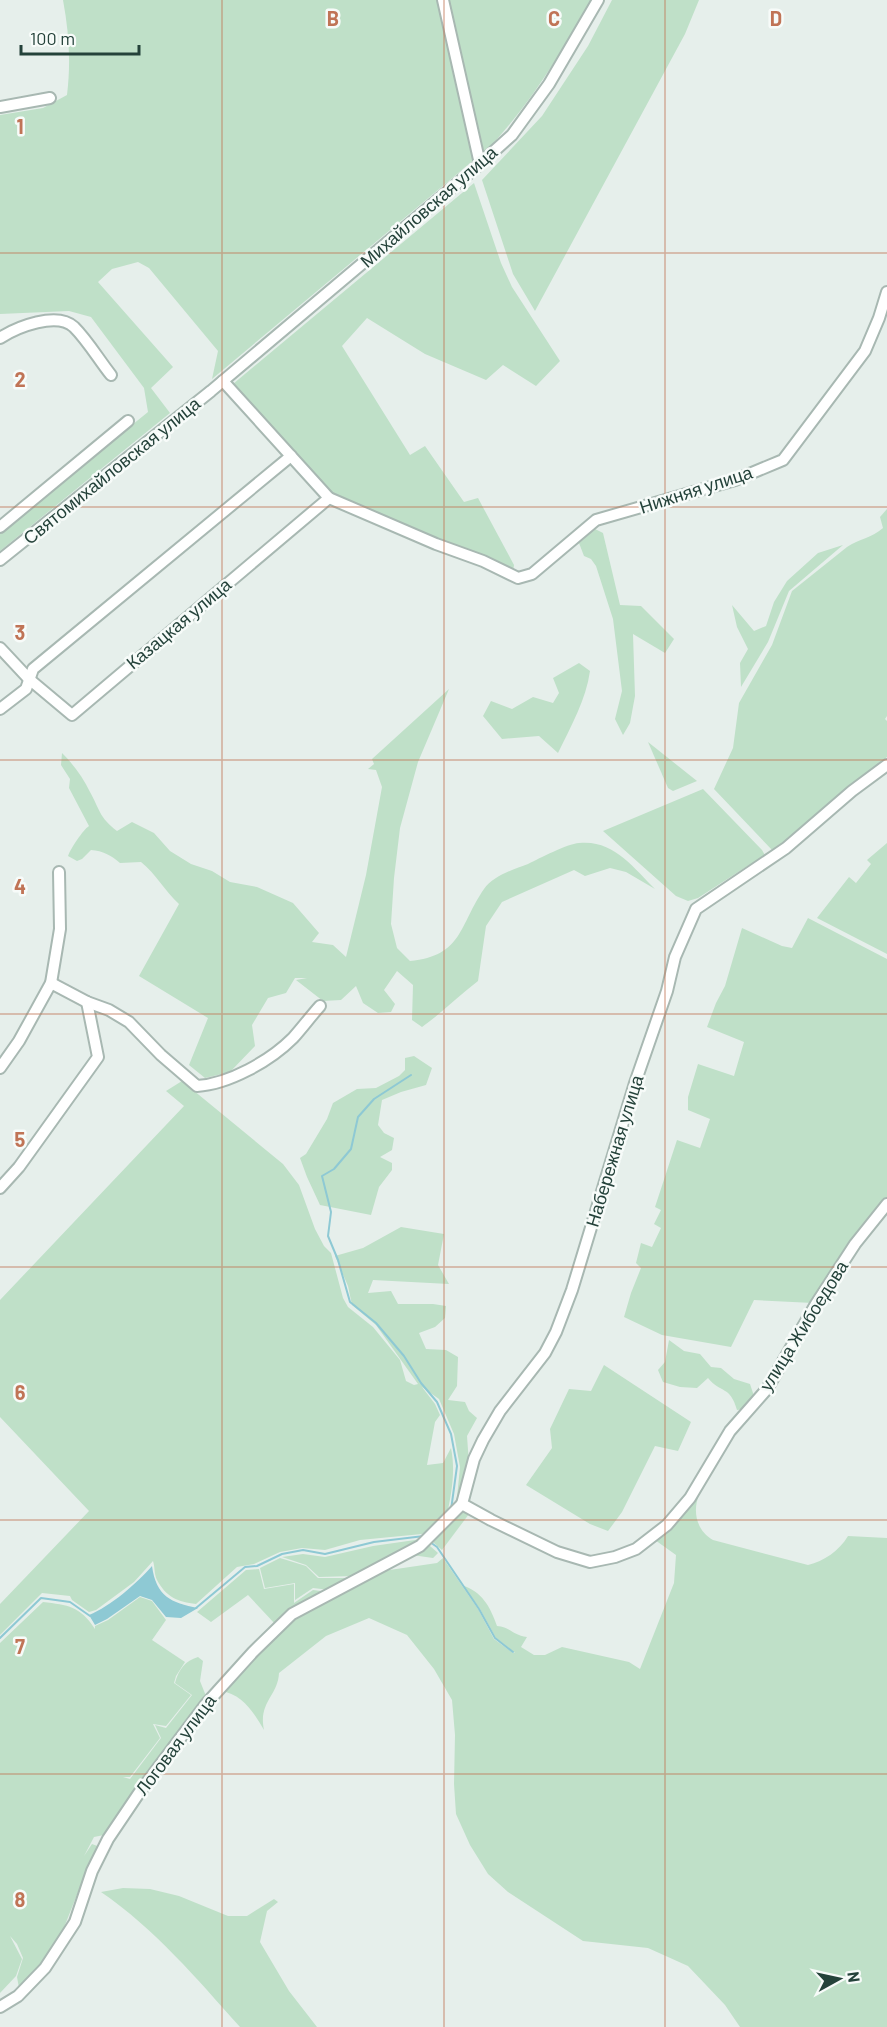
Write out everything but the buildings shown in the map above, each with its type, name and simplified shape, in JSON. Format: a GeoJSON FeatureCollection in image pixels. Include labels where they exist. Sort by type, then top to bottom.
{"type":"FeatureCollection","features":[{"type":"Feature","properties":{"kind":"street"},"geometry":{"type":"LineString","coordinates":[[443,0],[480,164]]}},
{"type":"Feature","properties":{"kind":"street","name":"Михайловская улица"},"geometry":{"type":"LineString","coordinates":[[223,381],[512,135],[549,84],[578,38],[598,0]]}},
{"type":"Feature","properties":{"kind":"street"},"geometry":{"type":"LineString","coordinates":[[0,107],[50,98]]}},
{"type":"Feature","properties":{"kind":"street","name":"Нижняя улица"},"geometry":{"type":"LineString","coordinates":[[329,498],[436,544],[483,561],[518,578],[532,574],[596,520],[735,480],[783,460],[865,351],[887,292]]}},
{"type":"Feature","properties":{"kind":"street"},"geometry":{"type":"LineString","coordinates":[[0,338],[33,322],[63,321],[73,326],[111,375]]}},
{"type":"Feature","properties":{"kind":"street"},"geometry":{"type":"LineString","coordinates":[[223,381],[329,498]]}},
{"type":"Feature","properties":{"kind":"street","name":"Святомихайловская улица"},"geometry":{"type":"LineString","coordinates":[[0,560],[223,381]]}},
{"type":"Feature","properties":{"kind":"street","name":"Святомихайловская улица"},"geometry":{"type":"LineString","coordinates":[[0,527],[128,421]]}},
{"type":"Feature","properties":{"kind":"street"},"geometry":{"type":"LineString","coordinates":[[0,709],[26,689],[33,669],[291,456]]}},
{"type":"Feature","properties":{"kind":"street","name":"Казацкая улица"},"geometry":{"type":"LineString","coordinates":[[0,648],[29,679],[72,715],[329,498]]}},
{"type":"Feature","properties":{"kind":"street","name":"Набережная улица"},"geometry":{"type":"LineString","coordinates":[[459,1507],[474,1459],[483,1440],[500,1410],[545,1353],[556,1332],[572,1290],[635,1083],[664,1001],[675,957],[696,909],[786,848],[852,791],[887,765]]}},
{"type":"Feature","properties":{"kind":"street"},"geometry":{"type":"LineString","coordinates":[[0,1068],[19,1041],[51,983],[60,929],[59,872]]}},
{"type":"Feature","properties":{"kind":"street"},"geometry":{"type":"LineString","coordinates":[[51,983],[87,1002],[110,1010],[129,1022],[161,1055],[197,1086],[236,1076],[260,1063],[292,1040],[320,1006]]}},
{"type":"Feature","properties":{"kind":"street"},"geometry":{"type":"LineString","coordinates":[[0,1188],[19,1167],[98,1057],[87,1002]]}},
{"type":"Feature","properties":{"kind":"street","name":"улица Жибоедова"},"geometry":{"type":"LineString","coordinates":[[459,1507],[557,1552],[590,1562],[636,1550],[667,1525],[690,1498],[730,1431],[766,1389],[816,1304],[855,1244],[887,1204]]}},
{"type":"Feature","properties":{"kind":"street","name":"Логовая улица"},"geometry":{"type":"LineString","coordinates":[[0,2007],[18,1996],[45,1968],[75,1922],[92,1871],[108,1839],[139,1793],[206,1704],[292,1614],[420,1546],[459,1507]]}},
{"type":"Feature","properties":{"kind":"green space"},"geometry":{"type":"Polygon","coordinates":[[[63,0],[439,0],[475,159],[212,379],[218,351],[149,268],[138,262],[112,269],[98,282],[173,367],[151,388],[170,413],[0,551],[0,532],[148,412],[144,388],[91,317],[69,311],[0,314],[0,115],[43,108],[67,95],[69,48],[63,0]]]}},
{"type":"Feature","properties":{"kind":"green space"},"geometry":{"type":"Polygon","coordinates":[[[449,0],[591,0],[542,80],[515,118],[484,153],[449,0]]]}},
{"type":"Feature","properties":{"kind":"green space"},"geometry":{"type":"Polygon","coordinates":[[[612,0],[699,0],[685,34],[535,311],[513,274],[482,180],[542,116],[588,46],[612,0]]]}},
{"type":"Feature","properties":{"kind":"green space"},"geometry":{"type":"Polygon","coordinates":[[[474,183],[501,263],[512,287],[560,361],[536,386],[503,365],[486,380],[425,354],[367,318],[342,346],[410,455],[425,446],[464,502],[478,498],[514,565],[513,572],[333,495],[233,384],[474,183]]]}},
{"type":"Feature","properties":{"kind":"green space"},"geometry":{"type":"Polygon","coordinates":[[[887,509],[887,716],[885,719],[887,721],[887,757],[815,815],[782,846],[773,851],[714,789],[733,748],[739,703],[772,645],[792,591],[847,547],[883,528],[880,517],[887,509]]]}},
{"type":"Feature","properties":{"kind":"green space"},"geometry":{"type":"Polygon","coordinates":[[[595,529],[603,533],[620,605],[641,606],[674,639],[665,653],[633,634],[635,696],[630,723],[623,735],[615,719],[622,691],[613,619],[596,566],[591,559],[584,556],[579,543],[595,529]]]}},
{"type":"Feature","properties":{"kind":"green space"},"geometry":{"type":"Polygon","coordinates":[[[843,545],[789,591],[768,642],[741,687],[740,663],[748,649],[737,627],[732,605],[754,631],[766,626],[774,602],[787,581],[818,553],[843,545]]]}},
{"type":"Feature","properties":{"kind":"green space"},"geometry":{"type":"Polygon","coordinates":[[[579,663],[590,671],[588,682],[577,713],[558,753],[539,736],[502,739],[483,716],[491,701],[512,709],[533,697],[553,703],[559,693],[553,678],[579,663]]]}},
{"type":"Feature","properties":{"kind":"green space"},"geometry":{"type":"Polygon","coordinates":[[[449,689],[418,762],[400,828],[391,924],[397,948],[410,961],[427,958],[450,946],[484,889],[493,880],[574,844],[591,843],[612,850],[631,864],[655,889],[626,872],[610,868],[585,876],[574,870],[502,902],[486,926],[478,981],[422,1027],[412,1020],[413,985],[397,971],[384,990],[395,1004],[391,1012],[378,1013],[363,1003],[356,986],[341,1000],[323,1001],[296,980],[307,978],[295,978],[286,993],[268,998],[252,1025],[255,1046],[230,1072],[205,1078],[189,1065],[208,1018],[139,976],[179,904],[141,862],[120,863],[107,854],[91,850],[77,861],[68,856],[77,840],[89,826],[69,788],[70,779],[61,765],[62,753],[81,776],[103,817],[117,831],[132,822],[154,833],[170,851],[191,864],[212,871],[230,882],[257,887],[293,903],[319,933],[312,942],[333,945],[346,957],[366,875],[382,787],[376,770],[368,769],[374,764],[372,759],[449,689]]]}},
{"type":"Feature","properties":{"kind":"green space"},"geometry":{"type":"Polygon","coordinates":[[[648,742],[697,781],[673,791],[668,788],[648,742]]]}},
{"type":"Feature","properties":{"kind":"green space"},"geometry":{"type":"Polygon","coordinates":[[[703,789],[762,850],[766,857],[749,865],[698,898],[688,901],[676,896],[603,831],[703,789]]]}},
{"type":"Feature","properties":{"kind":"green space"},"geometry":{"type":"Polygon","coordinates":[[[887,843],[887,954],[817,918],[849,877],[856,883],[871,864],[867,860],[887,843]]]}},
{"type":"Feature","properties":{"kind":"green space"},"geometry":{"type":"Polygon","coordinates":[[[808,918],[887,959],[887,1199],[852,1243],[813,1303],[754,1300],[731,1347],[662,1335],[624,1317],[641,1268],[636,1263],[641,1243],[652,1247],[661,1228],[654,1224],[661,1210],[655,1207],[677,1140],[700,1148],[710,1119],[688,1110],[688,1097],[698,1064],[734,1076],[744,1042],[707,1027],[725,986],[742,928],[782,946],[792,948],[808,918]]]}},
{"type":"Feature","properties":{"kind":"green space"},"geometry":{"type":"Polygon","coordinates":[[[414,1056],[432,1068],[426,1085],[382,1100],[378,1125],[384,1133],[394,1138],[392,1150],[380,1157],[392,1163],[392,1170],[379,1187],[371,1215],[320,1205],[300,1158],[306,1154],[327,1119],[333,1103],[357,1089],[376,1088],[399,1076],[405,1070],[405,1058],[414,1056]]]}},
{"type":"Feature","properties":{"kind":"green space"},"geometry":{"type":"Polygon","coordinates":[[[182,1081],[283,1164],[299,1185],[315,1229],[324,1246],[331,1253],[343,1298],[348,1307],[373,1327],[400,1360],[406,1381],[414,1385],[418,1384],[376,1325],[352,1305],[348,1286],[335,1256],[363,1248],[401,1227],[444,1234],[438,1265],[449,1284],[373,1280],[368,1293],[391,1291],[398,1304],[446,1306],[445,1318],[435,1327],[419,1333],[426,1349],[446,1350],[458,1357],[457,1386],[448,1400],[465,1402],[469,1411],[477,1418],[467,1436],[469,1464],[463,1483],[469,1514],[442,1550],[426,1536],[451,1522],[457,1497],[460,1467],[454,1434],[439,1399],[422,1387],[440,1415],[435,1422],[427,1465],[443,1463],[451,1448],[453,1475],[446,1520],[422,1534],[360,1540],[325,1550],[302,1548],[280,1552],[254,1564],[237,1567],[196,1604],[178,1600],[164,1591],[156,1578],[153,1561],[134,1582],[96,1610],[89,1612],[70,1596],[42,1593],[0,1635],[0,1604],[89,1511],[0,1417],[0,1300],[184,1106],[166,1091],[182,1081]]]}},
{"type":"Feature","properties":{"kind":"green space"},"geometry":{"type":"Polygon","coordinates":[[[669,1340],[684,1351],[700,1354],[711,1367],[721,1368],[734,1379],[750,1384],[754,1396],[744,1409],[737,1410],[728,1393],[708,1378],[697,1388],[680,1387],[663,1382],[658,1370],[665,1362],[669,1340]]]}},
{"type":"Feature","properties":{"kind":"green space"},"geometry":{"type":"Polygon","coordinates":[[[604,1365],[691,1422],[678,1451],[655,1446],[622,1512],[608,1531],[590,1524],[526,1485],[552,1448],[550,1429],[569,1389],[591,1391],[604,1365]]]}},
{"type":"Feature","properties":{"kind":"green space"},"geometry":{"type":"Polygon","coordinates":[[[699,1495],[696,1508],[697,1520],[703,1532],[713,1540],[808,1565],[831,1555],[848,1536],[887,1538],[887,2027],[740,2027],[725,2005],[688,1966],[648,1948],[583,1941],[508,1892],[488,1874],[470,1845],[456,1814],[452,1700],[434,1669],[407,1635],[369,1618],[326,1636],[279,1673],[278,1681],[264,1713],[264,1730],[241,1700],[220,1691],[294,1616],[376,1572],[437,1563],[443,1558],[478,1609],[494,1639],[513,1653],[515,1653],[496,1638],[480,1609],[462,1585],[480,1596],[497,1626],[527,1637],[521,1647],[534,1655],[545,1655],[562,1647],[629,1662],[640,1669],[674,1583],[676,1555],[655,1540],[699,1495]]]}},
{"type":"Feature","properties":{"kind":"green space"},"geometry":{"type":"Polygon","coordinates":[[[422,1539],[438,1553],[433,1558],[412,1555],[408,1559],[378,1563],[353,1576],[319,1577],[306,1565],[282,1557],[303,1554],[325,1557],[373,1546],[422,1539]]]}},
{"type":"Feature","properties":{"kind":"green space"},"geometry":{"type":"Polygon","coordinates":[[[280,1558],[306,1566],[318,1578],[351,1578],[330,1590],[313,1588],[295,1600],[295,1583],[265,1588],[260,1568],[280,1558]]]}},
{"type":"Feature","properties":{"kind":"green space"},"geometry":{"type":"Polygon","coordinates":[[[259,1569],[264,1589],[294,1584],[294,1603],[313,1590],[329,1592],[276,1625],[248,1595],[211,1622],[197,1612],[246,1570],[259,1569]]]}},
{"type":"Feature","properties":{"kind":"green space"},"geometry":{"type":"Polygon","coordinates":[[[140,1597],[152,1601],[166,1620],[152,1640],[185,1662],[174,1683],[191,1695],[166,1726],[153,1724],[160,1738],[130,1777],[123,1777],[130,1779],[161,1738],[155,1725],[166,1728],[192,1695],[175,1683],[183,1666],[198,1657],[203,1661],[200,1681],[206,1696],[134,1791],[104,1835],[94,1837],[84,1856],[92,1844],[100,1847],[86,1872],[61,1935],[35,1973],[19,1988],[17,1977],[23,1958],[17,1944],[10,1936],[22,1959],[16,1976],[0,1993],[0,1643],[43,1602],[60,1604],[79,1611],[95,1629],[95,1626],[108,1620],[140,1597]]]}},
{"type":"Feature","properties":{"kind":"green space"},"geometry":{"type":"Polygon","coordinates":[[[123,1888],[150,1889],[179,1896],[228,1916],[247,1916],[274,1899],[278,1902],[267,1911],[260,1942],[289,1991],[317,2027],[240,2027],[157,1938],[121,1906],[101,1892],[123,1888]]]}},
{"type":"Feature","properties":{"kind":"water"},"geometry":{"type":"Polygon","coordinates":[[[152,1566],[157,1585],[166,1596],[180,1604],[198,1608],[181,1618],[166,1617],[152,1600],[140,1596],[95,1625],[89,1615],[123,1594],[152,1566]]]}},
{"type":"Feature","properties":{"kind":"waterway"},"geometry":{"type":"LineString","coordinates":[[411,1075],[374,1099],[358,1117],[351,1149],[334,1169],[322,1176],[331,1212],[328,1236],[338,1260],[350,1302],[376,1323],[404,1356],[421,1383],[437,1402],[451,1434],[457,1466],[451,1510]]}},
{"type":"Feature","properties":{"kind":"waterway"},"geometry":{"type":"LineString","coordinates":[[196,1608],[245,1567],[257,1566],[282,1554],[303,1550],[325,1554],[374,1542],[424,1536]]}},
{"type":"Feature","properties":{"kind":"waterway"},"geometry":{"type":"LineString","coordinates":[[430,1542],[437,1547],[479,1609],[495,1638],[513,1652]]}},
{"type":"Feature","properties":{"kind":"waterway"},"geometry":{"type":"LineString","coordinates":[[0,1638],[41,1598],[70,1602],[90,1616]]}}]}
